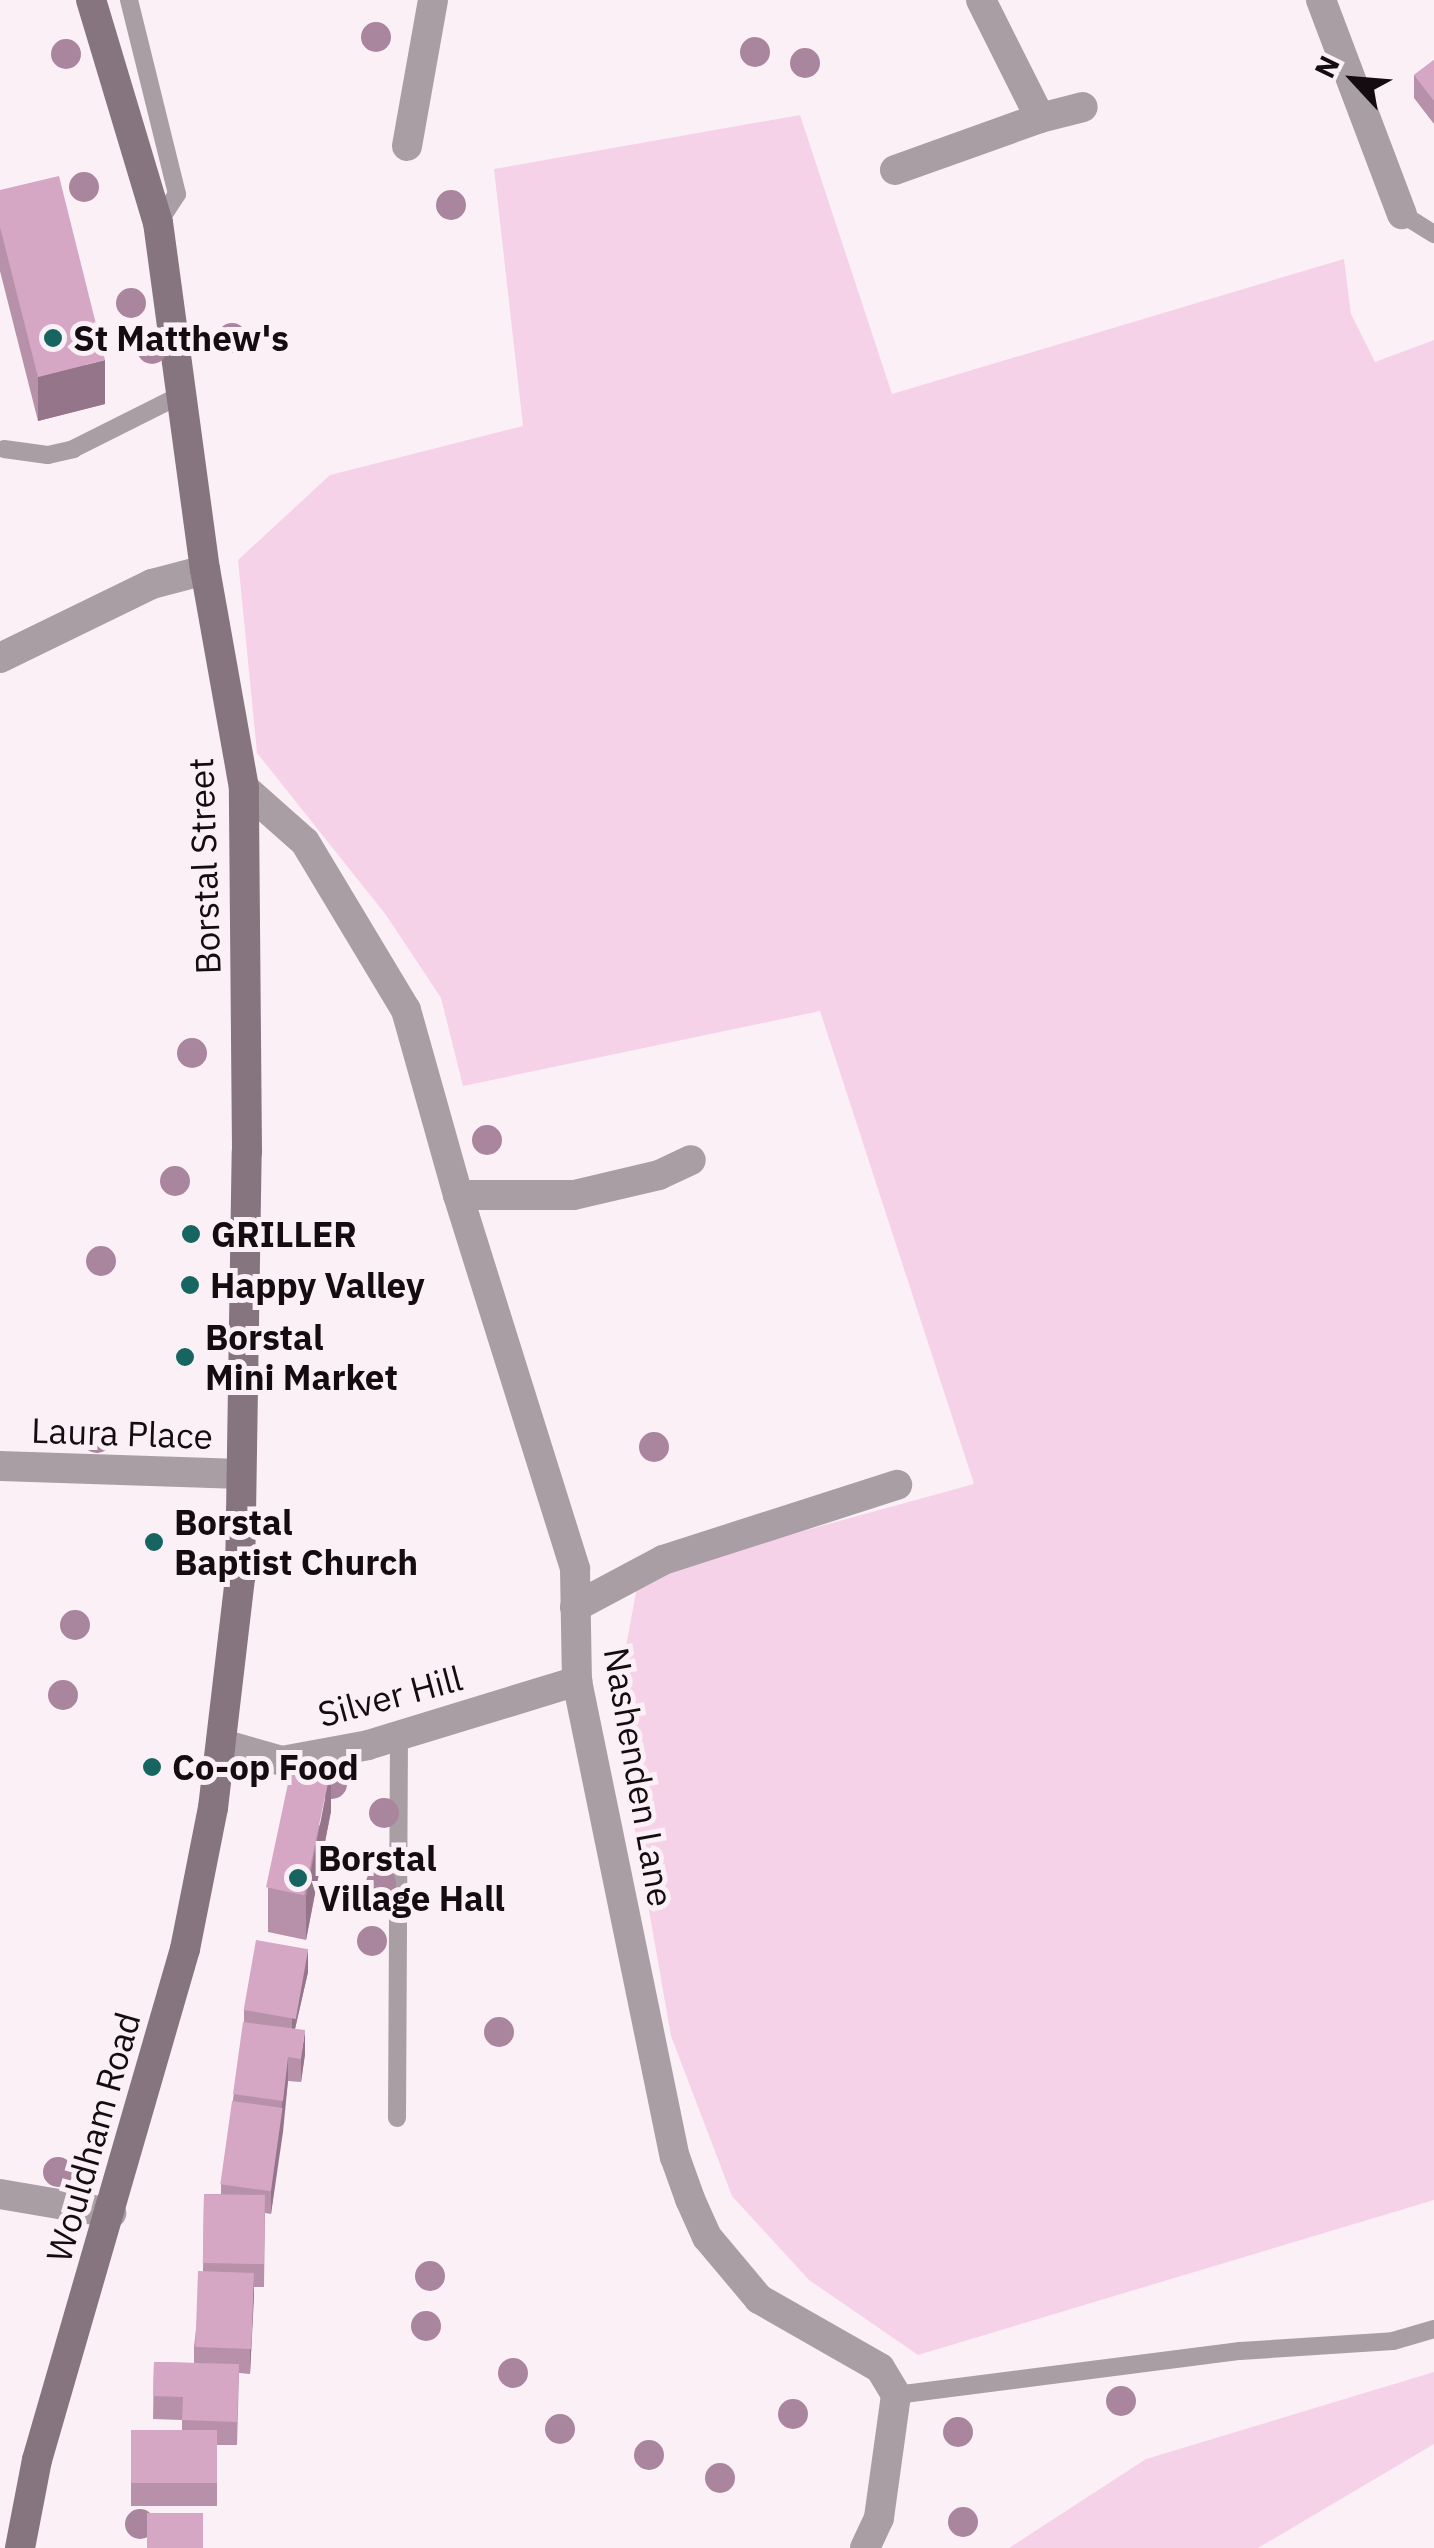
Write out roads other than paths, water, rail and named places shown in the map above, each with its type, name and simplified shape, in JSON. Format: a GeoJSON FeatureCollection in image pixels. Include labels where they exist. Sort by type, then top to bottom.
{"type":"FeatureCollection","features":[{"type":"Feature","properties":{"kind":"street","name":"Borstal Street"},"geometry":{"type":"LineString","coordinates":[[91,0],[158,223],[205,570],[244,788],[247,1152],[239,1596],[222,1744]]}},
{"type":"Feature","properties":{"kind":"street"},"geometry":{"type":"LineString","coordinates":[[407,146],[433,0]]}},
{"type":"Feature","properties":{"kind":"street"},"geometry":{"type":"LineString","coordinates":[[981,0],[1040,118]]}},
{"type":"Feature","properties":{"kind":"street"},"geometry":{"type":"LineString","coordinates":[[1321,0],[1402,214]]}},
{"type":"Feature","properties":{"kind":"street"},"geometry":{"type":"LineString","coordinates":[[894,170],[1040,118],[1083,107]]}},
{"type":"Feature","properties":{"kind":"street"},"geometry":{"type":"LineString","coordinates":[[0,658],[152,584],[205,570]]}},
{"type":"Feature","properties":{"kind":"street","name":"Nashenden Lane"},"geometry":{"type":"LineString","coordinates":[[244,788],[305,842],[406,1010],[458,1195],[575,1569],[578,1681],[674,2157],[690,2199],[707,2238],[759,2299],[880,2368],[896,2395]]}},
{"type":"Feature","properties":{"kind":"street"},"geometry":{"type":"LineString","coordinates":[[458,1195],[574,1195],[659,1175],[692,1160]]}},
{"type":"Feature","properties":{"kind":"street","name":"Laura Place"},"geometry":{"type":"LineString","coordinates":[[0,1466],[241,1474]]}},
{"type":"Feature","properties":{"kind":"street"},"geometry":{"type":"LineString","coordinates":[[575,1607],[664,1560],[896,1485]]}},
{"type":"Feature","properties":{"kind":"street","name":"Silver Hill"},"geometry":{"type":"LineString","coordinates":[[222,1744],[282,1761],[399,1736],[578,1681]]}},
{"type":"Feature","properties":{"kind":"street","name":"Wouldham Road"},"geometry":{"type":"LineString","coordinates":[[20,2548],[37,2460],[185,1949],[222,1744]]}},
{"type":"Feature","properties":{"kind":"street"},"geometry":{"type":"LineString","coordinates":[[0,2194],[111,2213]]}},
{"type":"Feature","properties":{"kind":"street"},"geometry":{"type":"LineString","coordinates":[[866,2548],[879,2518],[896,2395]]}},
{"type":"Feature","properties":{"kind":"lane"},"geometry":{"type":"LineString","coordinates":[[130,0],[177,194],[158,223]]}},
{"type":"Feature","properties":{"kind":"lane"},"geometry":{"type":"LineString","coordinates":[[1402,214],[1414,226],[1434,234]]}},
{"type":"Feature","properties":{"kind":"lane"},"geometry":{"type":"LineString","coordinates":[[4,449],[48,455],[73,449],[181,395]]}},
{"type":"Feature","properties":{"kind":"lane"},"geometry":{"type":"LineString","coordinates":[[398,2118],[399,1736]]}},
{"type":"Feature","properties":{"kind":"lane"},"geometry":{"type":"LineString","coordinates":[[896,2395],[1240,2351],[1393,2341],[1434,2329]]}},
{"type":"Feature","properties":{"kind":"place","name":"St Matthew's"},"geometry":{"type":"Point","coordinates":[53,338]}},
{"type":"Feature","properties":{"kind":"place","name":"GRILLER"},"geometry":{"type":"Point","coordinates":[191,1234]}},
{"type":"Feature","properties":{"kind":"place","name":"Happy Valley"},"geometry":{"type":"Point","coordinates":[190,1285]}},
{"type":"Feature","properties":{"kind":"place","name":"Borstal Mini Market"},"geometry":{"type":"Point","coordinates":[185,1357]}},
{"type":"Feature","properties":{"kind":"place","name":"Borstal Baptist Church"},"geometry":{"type":"Point","coordinates":[154,1542]}},
{"type":"Feature","properties":{"kind":"place","name":"Co-op Food"},"geometry":{"type":"Point","coordinates":[152,1767]}},
{"type":"Feature","properties":{"kind":"place","name":"Borstal Village Hall"},"geometry":{"type":"Point","coordinates":[298,1878]}}]}
